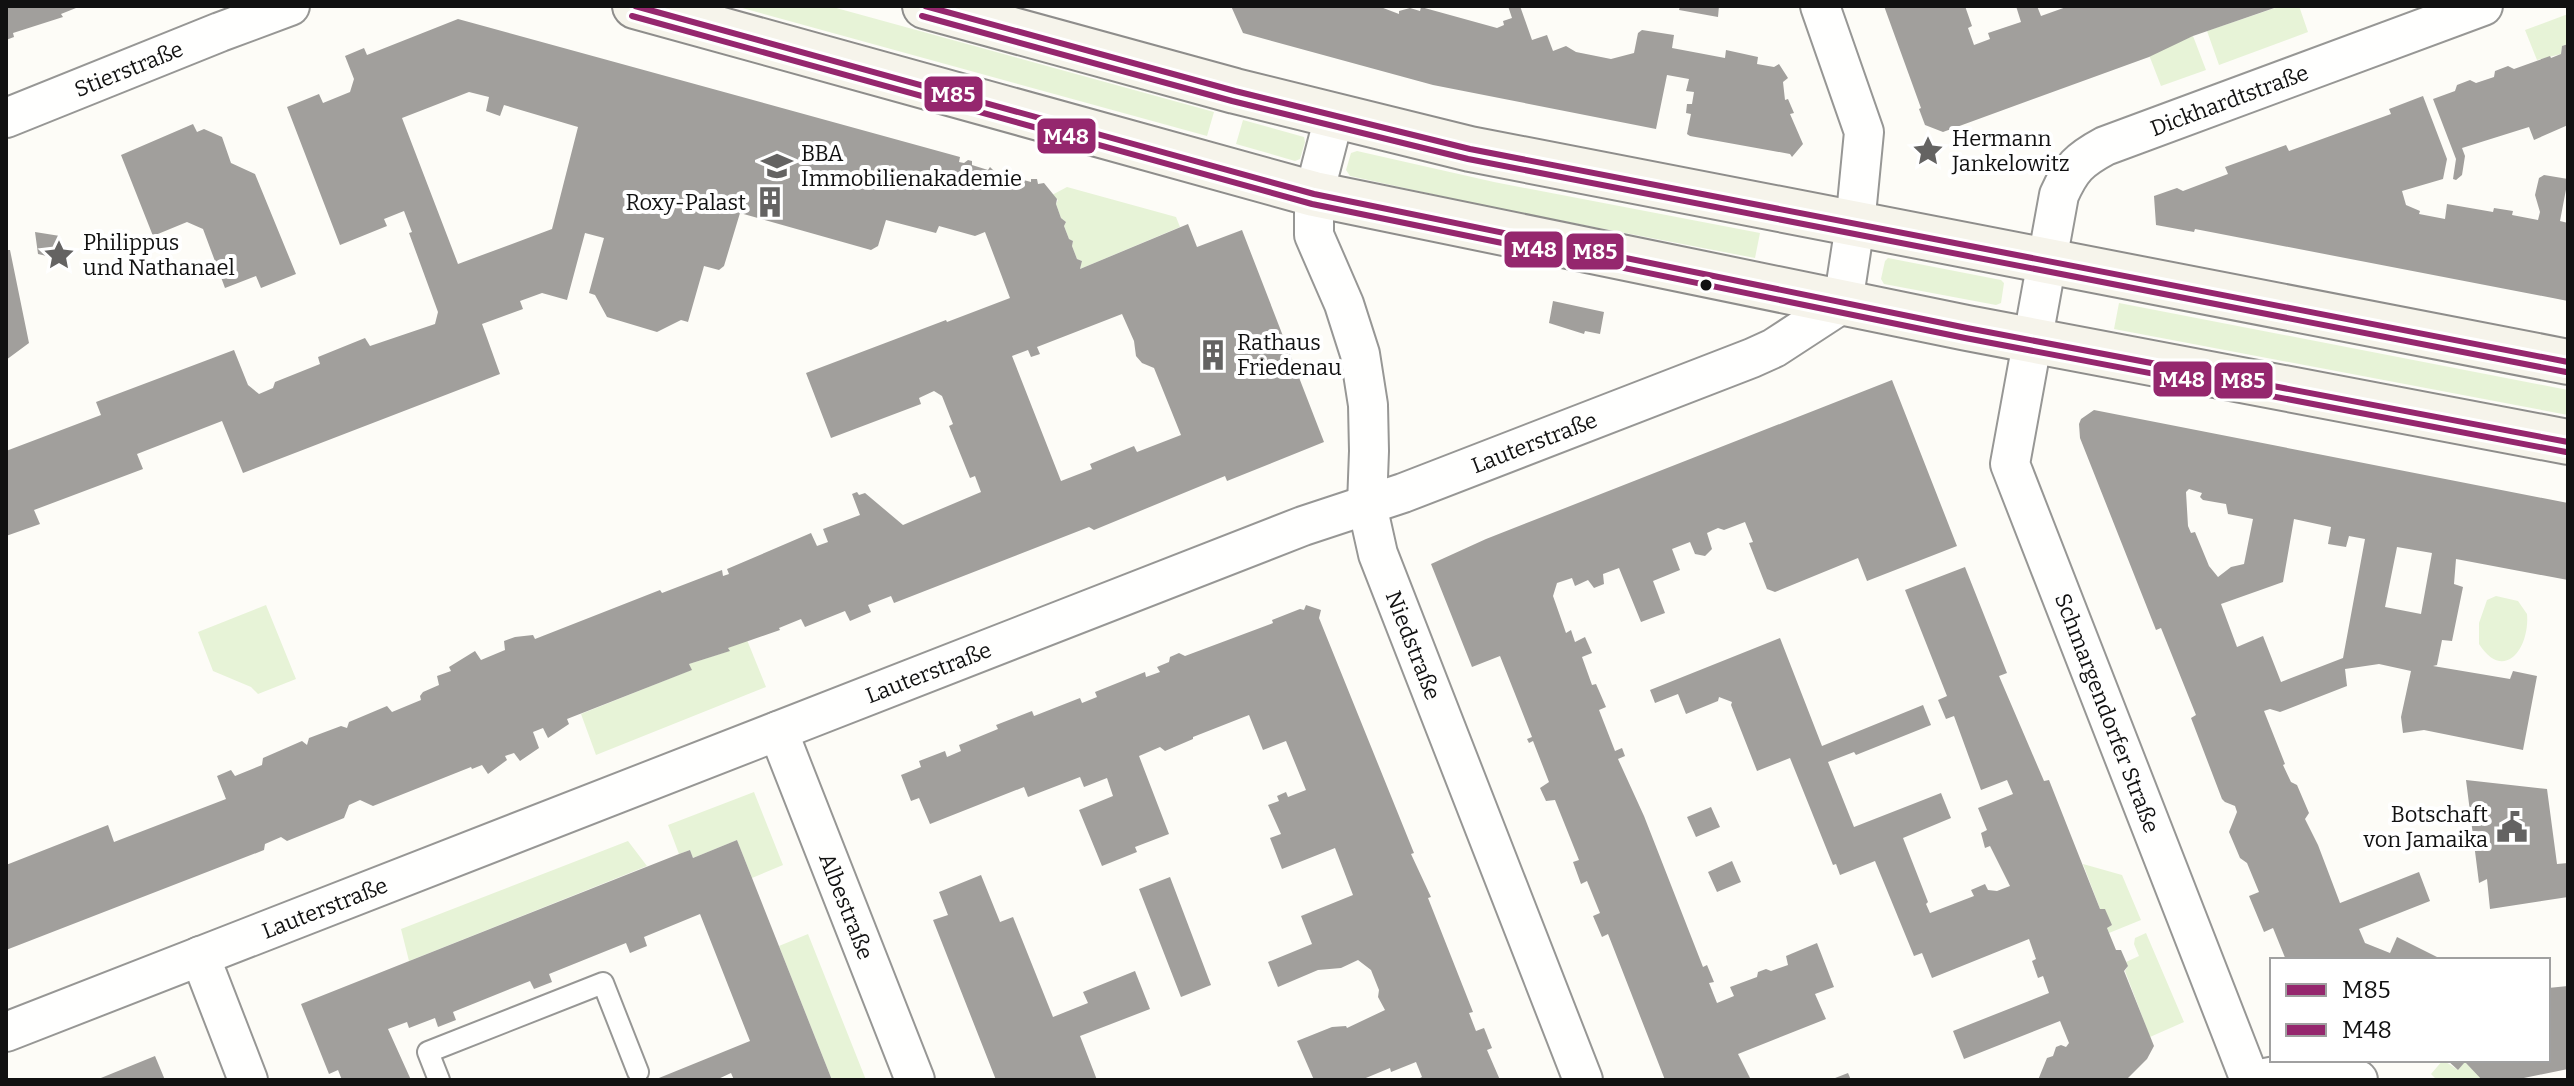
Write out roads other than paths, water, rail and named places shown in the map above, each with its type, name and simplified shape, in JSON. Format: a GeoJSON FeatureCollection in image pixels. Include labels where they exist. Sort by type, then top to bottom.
{"type":"FeatureCollection","features":[{"type":"Feature","properties":{"kind":"street","name":"Stierstraße"},"geometry":{"type":"LineString","coordinates":[[6,118],[253,13],[290,6]]}},
{"type":"Feature","properties":{"kind":"street"},"geometry":{"type":"LineString","coordinates":[[635,6],[692,14],[1314,194],[1843,303],[2568,442]]}},
{"type":"Feature","properties":{"kind":"street"},"geometry":{"type":"LineString","coordinates":[[925,6],[1334,117],[1537,163],[2568,362]]}},
{"type":"Feature","properties":{"kind":"street"},"geometry":{"type":"LineString","coordinates":[[1820,6],[1864,132],[1855,225],[1843,303]]}},
{"type":"Feature","properties":{"kind":"street","name":"Dickhardtstraße"},"geometry":{"type":"LineString","coordinates":[[2032,340],[2059,195],[2069,171],[2087,156],[2115,142],[2483,6]]}},
{"type":"Feature","properties":{"kind":"street","name":"Niedstraße"},"geometry":{"type":"LineString","coordinates":[[1334,117],[1314,194],[1314,235],[1344,304],[1360,354],[1368,405],[1367,505],[1382,566],[1583,1080]]}},
{"type":"Feature","properties":{"kind":"street","name":"Lauterstraße"},"geometry":{"type":"LineString","coordinates":[[6,1032],[1303,526],[1403,493],[1752,358],[1774,348],[1843,303]]}},
{"type":"Feature","properties":{"kind":"street","name":"Schmargendorfer Straße"},"geometry":{"type":"LineString","coordinates":[[2032,340],[2010,464],[2250,1080]]}},
{"type":"Feature","properties":{"kind":"street","name":"Albestraße"},"geometry":{"type":"LineString","coordinates":[[778,731],[915,1080]]}},
{"type":"Feature","properties":{"kind":"street"},"geometry":{"type":"LineString","coordinates":[[200,956],[248,1080]]}},
{"type":"Feature","properties":{"kind":"street"},"geometry":{"type":"LineString","coordinates":[[2257,1080],[2288,1072],[2320,1072],[2358,1080]]}},
{"type":"Feature","properties":{"kind":"lane"},"geometry":{"type":"LineString","coordinates":[[439,1080],[428,1052],[603,983],[638,1072]]}},
{"type":"Feature","properties":{"kind":"place","name":"Hermann Jankelowitz"},"geometry":{"type":"Point","coordinates":[1928,151]}},
{"type":"Feature","properties":{"kind":"place","name":"BBA Immobilienakademie"},"geometry":{"type":"Point","coordinates":[777,166]}},
{"type":"Feature","properties":{"kind":"place","name":"Roxy-Palast"},"geometry":{"type":"Point","coordinates":[770,202]}},
{"type":"Feature","properties":{"kind":"place","name":"Philippus und Nathanael"},"geometry":{"type":"Point","coordinates":[59,255]}},
{"type":"Feature","properties":{"kind":"place","name":"Rathaus Friedenau"},"geometry":{"type":"Point","coordinates":[1213,355]}},
{"type":"Feature","properties":{"kind":"place","name":"Botschaft von Jamaika"},"geometry":{"type":"Point","coordinates":[2512,827]}}]}
